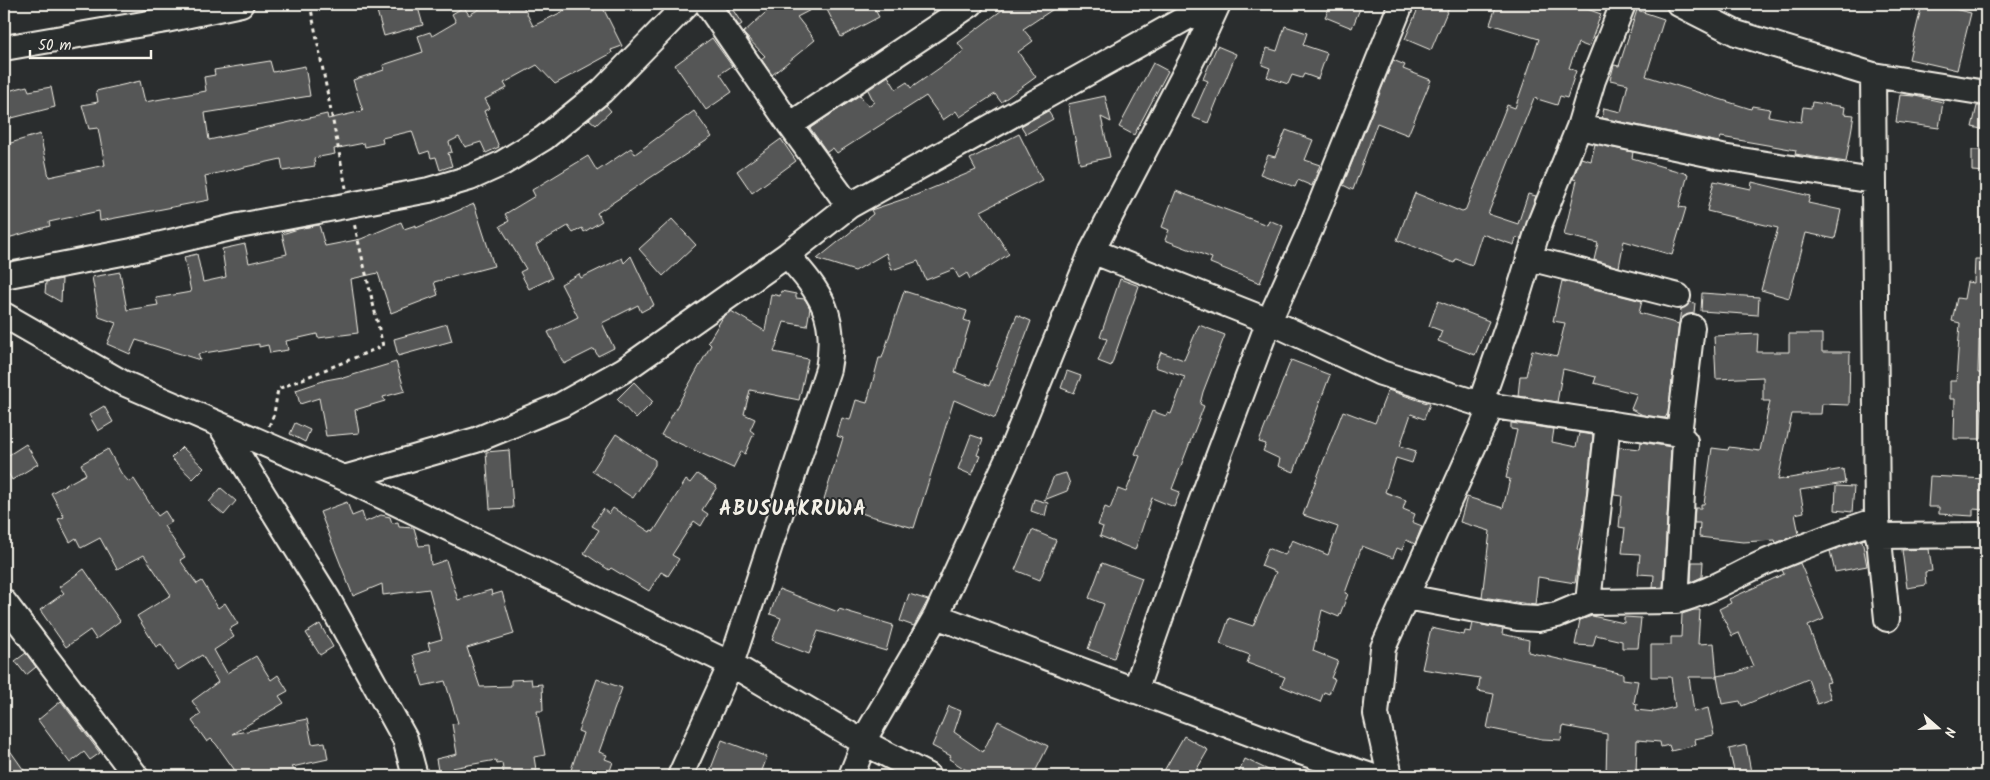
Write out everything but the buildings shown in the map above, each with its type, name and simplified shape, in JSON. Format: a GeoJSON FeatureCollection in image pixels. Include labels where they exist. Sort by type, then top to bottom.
{"type":"FeatureCollection","features":[{"type":"Feature","properties":{"kind":"street"},"geometry":{"type":"LineString","coordinates":[[4,48],[163,12],[241,4]]}},
{"type":"Feature","properties":{"kind":"street"},"geometry":{"type":"LineString","coordinates":[[4,276],[132,251],[239,226],[428,190],[470,178],[501,164],[544,138],[602,91],[687,4]]}},
{"type":"Feature","properties":{"kind":"street"},"geometry":{"type":"LineString","coordinates":[[708,4],[790,125],[849,206]]}},
{"type":"Feature","properties":{"kind":"street"},"geometry":{"type":"LineString","coordinates":[[790,125],[971,4]]}},
{"type":"Feature","properties":{"kind":"street"},"geometry":{"type":"LineString","coordinates":[[344,478],[476,440],[561,406],[624,370],[787,254],[849,206],[1211,4]]}},
{"type":"Feature","properties":{"kind":"street"},"geometry":{"type":"LineString","coordinates":[[851,776],[864,742],[936,616],[1009,456],[1092,251],[1195,54],[1218,4]]}},
{"type":"Feature","properties":{"kind":"street"},"geometry":{"type":"LineString","coordinates":[[1135,691],[1200,505],[1269,321],[1310,230],[1401,4]]}},
{"type":"Feature","properties":{"kind":"street"},"geometry":{"type":"LineString","coordinates":[[1390,776],[1376,714],[1383,648],[1407,597],[1486,405],[1540,223],[1579,127],[1593,80],[1623,4]]}},
{"type":"Feature","properties":{"kind":"street"},"geometry":{"type":"LineString","coordinates":[[1679,4],[1736,33],[1873,75],[1986,93]]}},
{"type":"Feature","properties":{"kind":"street"},"geometry":{"type":"LineString","coordinates":[[1873,75],[1878,528],[1886,619]]}},
{"type":"Feature","properties":{"kind":"street"},"geometry":{"type":"LineString","coordinates":[[1579,127],[1730,159],[1873,181]]}},
{"type":"Feature","properties":{"kind":"street"},"geometry":{"type":"LineString","coordinates":[[1092,251],[1269,321],[1381,373],[1486,405],[1679,434],[1685,441],[1676,600]]}},
{"type":"Feature","properties":{"kind":"street"},"geometry":{"type":"LineString","coordinates":[[680,776],[731,664],[828,369],[831,352],[831,331],[820,294],[787,254]]}},
{"type":"Feature","properties":{"kind":"street"},"geometry":{"type":"LineString","coordinates":[[1529,258],[1678,296]]}},
{"type":"Feature","properties":{"kind":"street"},"geometry":{"type":"LineString","coordinates":[[4,315],[121,382],[344,478],[731,664],[864,742],[928,776]]}},
{"type":"Feature","properties":{"kind":"street"},"geometry":{"type":"LineString","coordinates":[[1679,434],[1692,327]]}},
{"type":"Feature","properties":{"kind":"street"},"geometry":{"type":"LineString","coordinates":[[1588,602],[1608,423]]}},
{"type":"Feature","properties":{"kind":"street"},"geometry":{"type":"LineString","coordinates":[[220,425],[328,599],[404,739],[415,776]]}},
{"type":"Feature","properties":{"kind":"street"},"geometry":{"type":"LineString","coordinates":[[1407,597],[1518,618],[1538,618],[1557,615],[1588,602],[1676,600],[1697,596],[1760,565],[1829,536],[1878,528],[1986,535]]}},
{"type":"Feature","properties":{"kind":"street"},"geometry":{"type":"LineString","coordinates":[[5,607],[136,776]]}},
{"type":"Feature","properties":{"kind":"street"},"geometry":{"type":"LineString","coordinates":[[936,616],[1135,691],[1371,776]]}},
{"type":"Feature","properties":{"kind":"path"},"geometry":{"type":"LineString","coordinates":[[262,443],[274,414],[278,389],[383,346],[350,206],[310,4]]}},
{"type":"Feature","properties":{"kind":"district","name":"ABUSUAKRUWA"},"geometry":{"type":"Point","coordinates":[793,508]}}]}
